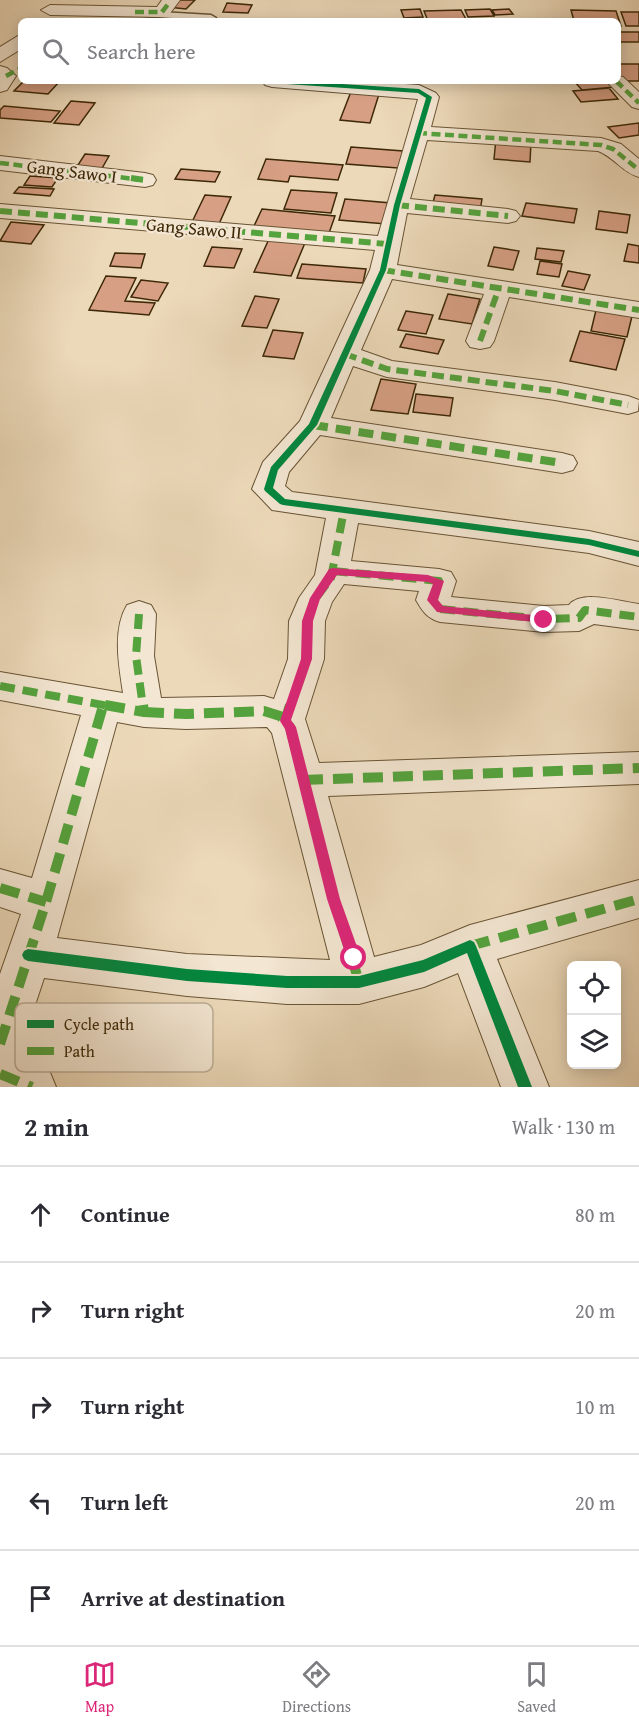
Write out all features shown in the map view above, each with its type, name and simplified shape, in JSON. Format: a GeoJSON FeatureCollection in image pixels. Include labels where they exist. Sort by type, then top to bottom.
{"type":"FeatureCollection","features":[{"type":"Feature","properties":{"kind":"street"},"geometry":{"type":"LineString","coordinates":[[48,10],[162,12],[171,0]]}},
{"type":"Feature","properties":{"kind":"street"},"geometry":{"type":"LineString","coordinates":[[0,56],[13,41]]}},
{"type":"Feature","properties":{"kind":"street"},"geometry":{"type":"LineString","coordinates":[[310,84],[425,93],[429,97],[397,205],[383,270],[313,425],[274,469],[268,489],[283,502],[589,542],[639,554]]}},
{"type":"Feature","properties":{"kind":"street"},"geometry":{"type":"LineString","coordinates":[[619,84],[639,103]]}},
{"type":"Feature","properties":{"kind":"street"},"geometry":{"type":"LineString","coordinates":[[418,133],[601,145],[613,149],[639,170]]}},
{"type":"Feature","properties":{"kind":"street","name":"Gang Sawo I"},"geometry":{"type":"LineString","coordinates":[[0,163],[145,180]]}},
{"type":"Feature","properties":{"kind":"street"},"geometry":{"type":"LineString","coordinates":[[397,205],[508,216]]}},
{"type":"Feature","properties":{"kind":"street","name":"Gang Sawo II"},"geometry":{"type":"LineString","coordinates":[[0,211],[387,244]]}},
{"type":"Feature","properties":{"kind":"street"},"geometry":{"type":"LineString","coordinates":[[383,270],[639,310]]}},
{"type":"Feature","properties":{"kind":"street"},"geometry":{"type":"LineString","coordinates":[[480,341],[499,288]]}},
{"type":"Feature","properties":{"kind":"street"},"geometry":{"type":"LineString","coordinates":[[345,354],[387,369],[555,391],[628,405]]}},
{"type":"Feature","properties":{"kind":"street"},"geometry":{"type":"LineString","coordinates":[[313,425],[562,463]]}},
{"type":"Feature","properties":{"kind":"street"},"geometry":{"type":"LineString","coordinates":[[285,721],[306,659],[307,621],[315,598],[333,572],[344,510]]}},
{"type":"Feature","properties":{"kind":"street"},"geometry":{"type":"LineString","coordinates":[[333,572],[439,581],[433,600],[440,609],[544,620],[579,618],[585,610],[639,617]]}},
{"type":"Feature","properties":{"kind":"street"},"geometry":{"type":"LineString","coordinates":[[139,614],[136,656],[144,712]]}},
{"type":"Feature","properties":{"kind":"street"},"geometry":{"type":"LineString","coordinates":[[0,686],[144,712],[186,714],[264,711],[274,713],[285,721],[290,727],[334,899],[359,982]]}},
{"type":"Feature","properties":{"kind":"street"},"geometry":{"type":"LineString","coordinates":[[0,1044],[46,902],[103,706]]}},
{"type":"Feature","properties":{"kind":"street"},"geometry":{"type":"LineString","coordinates":[[303,780],[639,768]]}},
{"type":"Feature","properties":{"kind":"street"},"geometry":{"type":"LineString","coordinates":[[0,888],[46,902]]}},
{"type":"Feature","properties":{"kind":"street"},"geometry":{"type":"LineString","coordinates":[[28,955],[209,976],[287,982],[359,982],[424,966],[470,945],[639,899]]}},
{"type":"Feature","properties":{"kind":"street"},"geometry":{"type":"LineString","coordinates":[[470,945],[525,1087]]}},
{"type":"Feature","properties":{"kind":"street"},"geometry":{"type":"LineString","coordinates":[[0,1074],[32,1087]]}},
{"type":"Feature","properties":{"kind":"lane"},"geometry":{"type":"LineString","coordinates":[[135,12],[211,18]]}},
{"type":"Feature","properties":{"kind":"building"},"geometry":{"type":"Polygon","coordinates":[[[174,0],[195,0],[186,9],[167,7],[174,0]]]}},
{"type":"Feature","properties":{"kind":"building"},"geometry":{"type":"Polygon","coordinates":[[[227,3],[252,5],[248,13],[223,12],[227,3]]]}},
{"type":"Feature","properties":{"kind":"building"},"geometry":{"type":"Polygon","coordinates":[[[420,9],[423,17],[404,18],[401,10],[420,9]]]}},
{"type":"Feature","properties":{"kind":"building"},"geometry":{"type":"Polygon","coordinates":[[[490,9],[494,16],[468,17],[465,10],[490,9]]]}},
{"type":"Feature","properties":{"kind":"building"},"geometry":{"type":"Polygon","coordinates":[[[509,9],[513,14],[495,15],[492,10],[509,9]]]}},
{"type":"Feature","properties":{"kind":"building"},"geometry":{"type":"Polygon","coordinates":[[[461,10],[465,18],[427,18],[424,11],[461,10]]]}},
{"type":"Feature","properties":{"kind":"building"},"geometry":{"type":"Polygon","coordinates":[[[571,10],[616,11],[618,18],[573,18],[571,10]]]}},
{"type":"Feature","properties":{"kind":"building"},"geometry":{"type":"Polygon","coordinates":[[[621,12],[639,12],[639,26],[626,26],[621,12]]]}},
{"type":"Feature","properties":{"kind":"building"},"geometry":{"type":"Polygon","coordinates":[[[621,32],[639,32],[639,42],[621,42],[621,32]]]}},
{"type":"Feature","properties":{"kind":"building"},"geometry":{"type":"Polygon","coordinates":[[[621,64],[639,64],[639,81],[621,81],[621,64]]]}},
{"type":"Feature","properties":{"kind":"building"},"geometry":{"type":"Polygon","coordinates":[[[21,84],[57,84],[48,94],[14,91],[21,84]]]}},
{"type":"Feature","properties":{"kind":"building"},"geometry":{"type":"Polygon","coordinates":[[[577,84],[612,84],[615,87],[582,90],[577,84]]]}},
{"type":"Feature","properties":{"kind":"building"},"geometry":{"type":"Polygon","coordinates":[[[609,88],[618,99],[581,102],[573,91],[609,88]]]}},
{"type":"Feature","properties":{"kind":"building"},"geometry":{"type":"Polygon","coordinates":[[[352,89],[380,91],[370,123],[340,120],[352,89]]]}},
{"type":"Feature","properties":{"kind":"building"},"geometry":{"type":"Polygon","coordinates":[[[71,101],[95,103],[79,125],[54,123],[71,101]]]}},
{"type":"Feature","properties":{"kind":"building"},"geometry":{"type":"Polygon","coordinates":[[[4,106],[60,111],[51,122],[0,118],[0,110],[4,106]]]}},
{"type":"Feature","properties":{"kind":"building"},"geometry":{"type":"Polygon","coordinates":[[[639,123],[639,135],[619,138],[608,127],[639,123]]]}},
{"type":"Feature","properties":{"kind":"building"},"geometry":{"type":"Polygon","coordinates":[[[496,139],[531,142],[530,162],[494,159],[496,139]]]}},
{"type":"Feature","properties":{"kind":"building"},"geometry":{"type":"Polygon","coordinates":[[[351,147],[403,151],[398,168],[346,164],[351,147]]]}},
{"type":"Feature","properties":{"kind":"building"},"geometry":{"type":"Polygon","coordinates":[[[85,154],[109,156],[101,170],[76,168],[85,154]]]}},
{"type":"Feature","properties":{"kind":"building"},"geometry":{"type":"Polygon","coordinates":[[[266,159],[343,165],[338,180],[290,176],[288,182],[258,179],[266,159]]]}},
{"type":"Feature","properties":{"kind":"building"},"geometry":{"type":"Polygon","coordinates":[[[181,169],[220,172],[215,182],[175,179],[181,169]]]}},
{"type":"Feature","properties":{"kind":"building"},"geometry":{"type":"Polygon","coordinates":[[[30,176],[58,178],[52,187],[24,185],[30,176]]]}},
{"type":"Feature","properties":{"kind":"building"},"geometry":{"type":"Polygon","coordinates":[[[19,187],[54,189],[50,196],[14,193],[19,187]]]}},
{"type":"Feature","properties":{"kind":"building"},"geometry":{"type":"Polygon","coordinates":[[[291,190],[337,193],[331,213],[284,209],[291,190]]]}},
{"type":"Feature","properties":{"kind":"building"},"geometry":{"type":"Polygon","coordinates":[[[205,195],[231,197],[219,224],[192,222],[205,195]]]}},
{"type":"Feature","properties":{"kind":"building"},"geometry":{"type":"Polygon","coordinates":[[[435,195],[482,199],[480,211],[432,206],[435,195]]]}},
{"type":"Feature","properties":{"kind":"building"},"geometry":{"type":"Polygon","coordinates":[[[345,199],[391,203],[386,224],[339,220],[345,199]]]}},
{"type":"Feature","properties":{"kind":"building"},"geometry":{"type":"Polygon","coordinates":[[[526,203],[577,209],[574,223],[522,216],[526,203]]]}},
{"type":"Feature","properties":{"kind":"building"},"geometry":{"type":"Polygon","coordinates":[[[262,209],[335,216],[328,236],[253,228],[262,209]]]}},
{"type":"Feature","properties":{"kind":"building"},"geometry":{"type":"Polygon","coordinates":[[[599,211],[630,215],[627,233],[596,229],[599,211]]]}},
{"type":"Feature","properties":{"kind":"building"},"geometry":{"type":"Polygon","coordinates":[[[11,222],[44,225],[31,244],[0,241],[11,222]]]}},
{"type":"Feature","properties":{"kind":"building"},"geometry":{"type":"Polygon","coordinates":[[[269,239],[305,243],[291,276],[254,272],[269,239]]]}},
{"type":"Feature","properties":{"kind":"building"},"geometry":{"type":"Polygon","coordinates":[[[628,244],[639,246],[639,263],[624,261],[628,244]]]}},
{"type":"Feature","properties":{"kind":"building"},"geometry":{"type":"Polygon","coordinates":[[[212,247],[242,249],[234,268],[204,266],[212,247]]]}},
{"type":"Feature","properties":{"kind":"building"},"geometry":{"type":"Polygon","coordinates":[[[494,247],[519,251],[513,270],[488,266],[494,247]]]}},
{"type":"Feature","properties":{"kind":"building"},"geometry":{"type":"Polygon","coordinates":[[[537,248],[564,251],[561,262],[535,259],[537,248]]]}},
{"type":"Feature","properties":{"kind":"building"},"geometry":{"type":"Polygon","coordinates":[[[115,253],[145,254],[141,268],[110,266],[115,253]]]}},
{"type":"Feature","properties":{"kind":"building"},"geometry":{"type":"Polygon","coordinates":[[[540,261],[562,264],[559,277],[537,274],[540,261]]]}},
{"type":"Feature","properties":{"kind":"building"},"geometry":{"type":"Polygon","coordinates":[[[302,264],[366,269],[363,283],[297,278],[302,264]]]}},
{"type":"Feature","properties":{"kind":"building"},"geometry":{"type":"Polygon","coordinates":[[[568,271],[590,275],[584,290],[562,286],[568,271]]]}},
{"type":"Feature","properties":{"kind":"building"},"geometry":{"type":"Polygon","coordinates":[[[106,276],[136,278],[125,301],[155,303],[149,315],[89,310],[106,276]]]}},
{"type":"Feature","properties":{"kind":"building"},"geometry":{"type":"Polygon","coordinates":[[[141,280],[168,283],[158,301],[131,297],[141,280]]]}},
{"type":"Feature","properties":{"kind":"building"},"geometry":{"type":"Polygon","coordinates":[[[448,294],[480,299],[472,324],[439,319],[448,294]]]}},
{"type":"Feature","properties":{"kind":"building"},"geometry":{"type":"Polygon","coordinates":[[[255,296],[279,299],[267,328],[242,326],[255,296]]]}},
{"type":"Feature","properties":{"kind":"building"},"geometry":{"type":"Polygon","coordinates":[[[596,310],[632,316],[627,337],[591,331],[596,310]]]}},
{"type":"Feature","properties":{"kind":"building"},"geometry":{"type":"Polygon","coordinates":[[[406,311],[433,315],[426,334],[398,330],[406,311]]]}},
{"type":"Feature","properties":{"kind":"building"},"geometry":{"type":"Polygon","coordinates":[[[273,330],[303,333],[294,359],[263,356],[273,330]]]}},
{"type":"Feature","properties":{"kind":"building"},"geometry":{"type":"Polygon","coordinates":[[[580,331],[625,339],[616,370],[570,361],[580,331]]]}},
{"type":"Feature","properties":{"kind":"building"},"geometry":{"type":"Polygon","coordinates":[[[406,334],[444,340],[438,354],[400,347],[406,334]]]}},
{"type":"Feature","properties":{"kind":"building"},"geometry":{"type":"Polygon","coordinates":[[[381,379],[416,384],[408,414],[371,410],[381,379]]]}},
{"type":"Feature","properties":{"kind":"building"},"geometry":{"type":"Polygon","coordinates":[[[416,394],[453,398],[450,416],[413,412],[416,394]]]}},
{"type":"Feature","properties":{"kind":"marked path"},"geometry":{"type":"LineString","coordinates":[[135,12],[162,12],[169,3]]}},
{"type":"Feature","properties":{"kind":"marked path"},"geometry":{"type":"LineString","coordinates":[[6,76],[18,70]]}},
{"type":"Feature","properties":{"kind":"marked path"},"geometry":{"type":"LineString","coordinates":[[619,84],[639,103]]}},
{"type":"Feature","properties":{"kind":"marked path"},"geometry":{"type":"LineString","coordinates":[[418,133],[601,145],[613,149],[639,170]]}},
{"type":"Feature","properties":{"kind":"marked path"},"geometry":{"type":"LineString","coordinates":[[0,163],[145,180]]}},
{"type":"Feature","properties":{"kind":"marked path"},"geometry":{"type":"LineString","coordinates":[[397,205],[508,216]]}},
{"type":"Feature","properties":{"kind":"marked path"},"geometry":{"type":"LineString","coordinates":[[0,211],[387,244]]}},
{"type":"Feature","properties":{"kind":"marked path"},"geometry":{"type":"LineString","coordinates":[[383,270],[639,310]]}},
{"type":"Feature","properties":{"kind":"marked path"},"geometry":{"type":"LineString","coordinates":[[480,341],[499,288]]}},
{"type":"Feature","properties":{"kind":"marked path"},"geometry":{"type":"LineString","coordinates":[[345,354],[387,369],[555,391],[628,405]]}},
{"type":"Feature","properties":{"kind":"marked path"},"geometry":{"type":"LineString","coordinates":[[313,425],[562,463]]}},
{"type":"Feature","properties":{"kind":"marked path"},"geometry":{"type":"LineString","coordinates":[[285,721],[306,659],[307,621],[316,598],[331,578],[344,510]]}},
{"type":"Feature","properties":{"kind":"marked path"},"geometry":{"type":"LineString","coordinates":[[333,571],[439,581],[433,600],[440,609],[544,619],[579,618],[585,610],[639,617]]}},
{"type":"Feature","properties":{"kind":"marked path"},"geometry":{"type":"LineString","coordinates":[[0,686],[144,712],[136,656],[139,614]]}},
{"type":"Feature","properties":{"kind":"marked path"},"geometry":{"type":"LineString","coordinates":[[0,1044],[46,902],[103,706]]}},
{"type":"Feature","properties":{"kind":"marked path"},"geometry":{"type":"LineString","coordinates":[[144,712],[186,714],[264,711],[280,716],[290,727],[334,899],[359,982]]}},
{"type":"Feature","properties":{"kind":"marked path"},"geometry":{"type":"LineString","coordinates":[[303,780],[639,768]]}},
{"type":"Feature","properties":{"kind":"marked path"},"geometry":{"type":"LineString","coordinates":[[0,888],[46,902]]}},
{"type":"Feature","properties":{"kind":"marked path"},"geometry":{"type":"LineString","coordinates":[[470,946],[639,899]]}},
{"type":"Feature","properties":{"kind":"marked path"},"geometry":{"type":"LineString","coordinates":[[0,1074],[32,1087]]}},
{"type":"Feature","properties":{"kind":"cycle path"},"geometry":{"type":"LineString","coordinates":[[316,84],[419,91],[429,97],[397,205],[383,270],[313,425],[274,469],[268,489],[283,502],[589,542],[639,554]]}},
{"type":"Feature","properties":{"kind":"cycle path"},"geometry":{"type":"LineString","coordinates":[[28,955],[187,975],[287,982],[359,982],[424,966],[470,946],[525,1087]]}},
{"type":"Feature","properties":{"kind":"route"},"geometry":{"type":"LineString","coordinates":[[354,958],[334,899],[290,727],[285,721],[306,659],[307,621],[315,598],[333,572],[428,579],[439,581],[433,600],[440,609],[544,620]]}}]}
